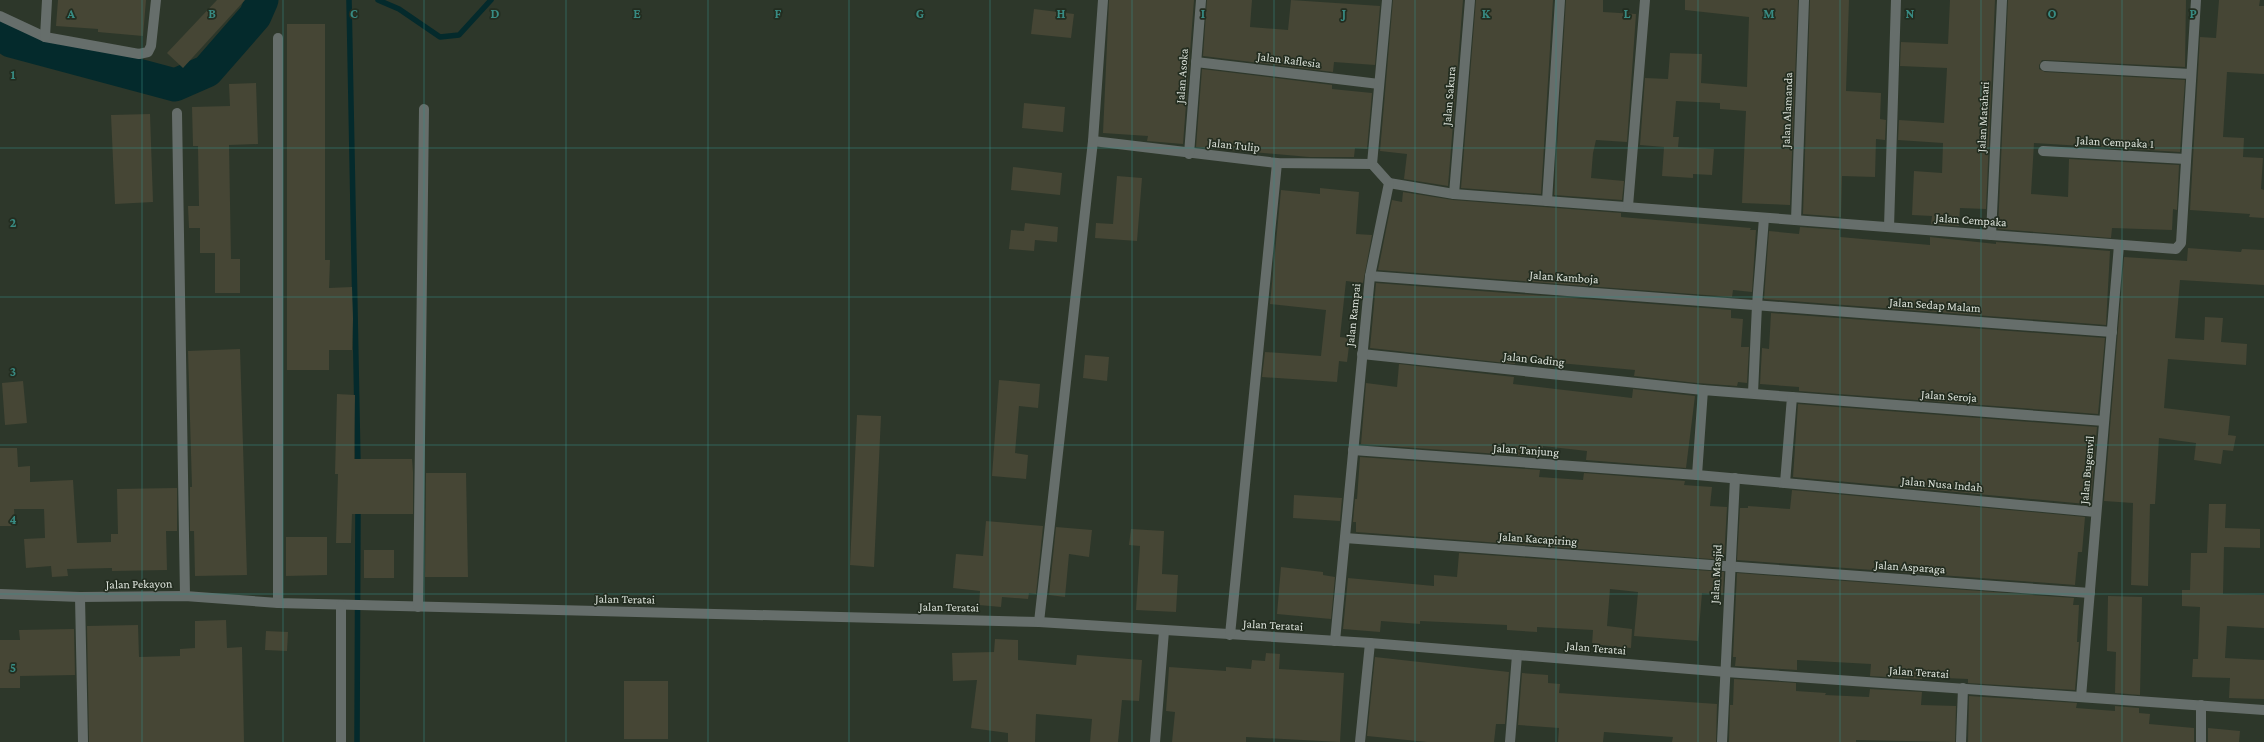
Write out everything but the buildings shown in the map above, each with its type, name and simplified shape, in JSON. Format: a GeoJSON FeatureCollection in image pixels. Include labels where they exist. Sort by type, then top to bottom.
{"type":"FeatureCollection","features":[{"type":"Feature","properties":{"kind":"street"},"geometry":{"type":"LineString","coordinates":[[45,37],[47,0]]}},
{"type":"Feature","properties":{"kind":"street"},"geometry":{"type":"LineString","coordinates":[[0,16],[45,37],[143,54],[151,46],[156,0]]}},
{"type":"Feature","properties":{"kind":"street"},"geometry":{"type":"LineString","coordinates":[[1039,622],[1094,142],[1103,0]]}},
{"type":"Feature","properties":{"kind":"street","name":"Jalan Asoka"},"geometry":{"type":"LineString","coordinates":[[1189,154],[1201,0]]}},
{"type":"Feature","properties":{"kind":"street"},"geometry":{"type":"LineString","coordinates":[[1387,0],[1372,164],[1389,184],[1454,194],[1628,206],[1764,218],[1757,305],[1753,393]]}},
{"type":"Feature","properties":{"kind":"street","name":"Jalan Sakura"},"geometry":{"type":"LineString","coordinates":[[1454,194],[1470,0]]}},
{"type":"Feature","properties":{"kind":"street"},"geometry":{"type":"LineString","coordinates":[[1547,201],[1560,0]]}},
{"type":"Feature","properties":{"kind":"street"},"geometry":{"type":"LineString","coordinates":[[1628,206],[1645,0]]}},
{"type":"Feature","properties":{"kind":"street","name":"Jalan Alamanda"},"geometry":{"type":"LineString","coordinates":[[1796,220],[1804,0]]}},
{"type":"Feature","properties":{"kind":"street"},"geometry":{"type":"LineString","coordinates":[[1889,227],[1896,0]]}},
{"type":"Feature","properties":{"kind":"street","name":"Jalan Matahari"},"geometry":{"type":"LineString","coordinates":[[1991,235],[2002,0]]}},
{"type":"Feature","properties":{"kind":"street"},"geometry":{"type":"LineString","coordinates":[[2186,159],[2196,0]]}},
{"type":"Feature","properties":{"kind":"street"},"geometry":{"type":"LineString","coordinates":[[278,38],[278,604]]}},
{"type":"Feature","properties":{"kind":"street","name":"Jalan Raflesia"},"geometry":{"type":"LineString","coordinates":[[1196,62],[1379,84]]}},
{"type":"Feature","properties":{"kind":"street"},"geometry":{"type":"LineString","coordinates":[[2045,66],[2191,74]]}},
{"type":"Feature","properties":{"kind":"street"},"geometry":{"type":"LineString","coordinates":[[418,607],[424,108]]}},
{"type":"Feature","properties":{"kind":"street"},"geometry":{"type":"LineString","coordinates":[[177,113],[185,596]]}},
{"type":"Feature","properties":{"kind":"street","name":"Jalan Tulip"},"geometry":{"type":"LineString","coordinates":[[1094,142],[1277,163],[1372,164]]}},
{"type":"Feature","properties":{"kind":"street","name":"Jalan Cempaka 1"},"geometry":{"type":"LineString","coordinates":[[2043,151],[2186,159]]}},
{"type":"Feature","properties":{"kind":"street","name":"Jalan Cempaka"},"geometry":{"type":"LineString","coordinates":[[1764,218],[2176,249],[2181,243],[2186,159]]}},
{"type":"Feature","properties":{"kind":"street"},"geometry":{"type":"LineString","coordinates":[[1230,636],[1277,163]]}},
{"type":"Feature","properties":{"kind":"street","name":"Jalan Rampai"},"geometry":{"type":"LineString","coordinates":[[1336,641],[1370,276],[1389,184]]}},
{"type":"Feature","properties":{"kind":"street","name":"Jalan Bugenvil"},"geometry":{"type":"LineString","coordinates":[[2081,697],[2119,245]]}},
{"type":"Feature","properties":{"kind":"street","name":"Jalan Kamboja"},"geometry":{"type":"LineString","coordinates":[[1370,276],[1757,305]]}},
{"type":"Feature","properties":{"kind":"street","name":"Jalan Sedap Malam"},"geometry":{"type":"LineString","coordinates":[[1757,305],[2112,332]]}},
{"type":"Feature","properties":{"kind":"street","name":"Jalan Gading"},"geometry":{"type":"LineString","coordinates":[[1362,354],[1703,390],[1753,393]]}},
{"type":"Feature","properties":{"kind":"street"},"geometry":{"type":"LineString","coordinates":[[1697,475],[1703,390]]}},
{"type":"Feature","properties":{"kind":"street","name":"Jalan Seroja"},"geometry":{"type":"LineString","coordinates":[[1753,393],[2104,421]]}},
{"type":"Feature","properties":{"kind":"street"},"geometry":{"type":"LineString","coordinates":[[1785,483],[1792,397]]}},
{"type":"Feature","properties":{"kind":"street","name":"Jalan Tanjung"},"geometry":{"type":"LineString","coordinates":[[1353,450],[1735,478]]}},
{"type":"Feature","properties":{"kind":"street","name":"Jalan Nusa Indah"},"geometry":{"type":"LineString","coordinates":[[1735,478],[2096,512]]}},
{"type":"Feature","properties":{"kind":"street","name":"Jalan Masjid"},"geometry":{"type":"LineString","coordinates":[[1722,742],[1726,672],[1729,566],[1735,478]]}},
{"type":"Feature","properties":{"kind":"street","name":"Jalan Kacapiring"},"geometry":{"type":"LineString","coordinates":[[1345,538],[1729,566]]}},
{"type":"Feature","properties":{"kind":"street","name":"Jalan Asparaga"},"geometry":{"type":"LineString","coordinates":[[1729,566],[2090,593]]}},
{"type":"Feature","properties":{"kind":"street","name":"Jalan Pekayon"},"geometry":{"type":"LineString","coordinates":[[0,594],[80,597],[185,596],[278,604]]}},
{"type":"Feature","properties":{"kind":"street"},"geometry":{"type":"LineString","coordinates":[[80,597],[83,742]]}},
{"type":"Feature","properties":{"kind":"street","name":"Jalan Teratai"},"geometry":{"type":"LineString","coordinates":[[278,604],[1039,622],[1230,636],[1370,643],[1726,672],[2264,710]]}},
{"type":"Feature","properties":{"kind":"street"},"geometry":{"type":"LineString","coordinates":[[341,742],[346,605]]}},
{"type":"Feature","properties":{"kind":"street"},"geometry":{"type":"LineString","coordinates":[[1155,742],[1164,630]]}},
{"type":"Feature","properties":{"kind":"street"},"geometry":{"type":"LineString","coordinates":[[1360,742],[1370,643]]}},
{"type":"Feature","properties":{"kind":"street"},"geometry":{"type":"LineString","coordinates":[[1510,742],[1517,654]]}},
{"type":"Feature","properties":{"kind":"street"},"geometry":{"type":"LineString","coordinates":[[1962,742],[1963,688]]}},
{"type":"Feature","properties":{"kind":"street"},"geometry":{"type":"LineString","coordinates":[[2201,705],[2201,742]]}},
{"type":"Feature","properties":{"kind":"waterway"},"geometry":{"type":"LineString","coordinates":[[0,34],[11,41],[175,85],[207,71],[255,16],[262,0]]}},
{"type":"Feature","properties":{"kind":"waterway"},"geometry":{"type":"LineString","coordinates":[[349,0],[358,466]]}},
{"type":"Feature","properties":{"kind":"waterway"},"geometry":{"type":"LineString","coordinates":[[378,0],[399,9],[440,37],[459,35],[491,0]]}},
{"type":"Feature","properties":{"kind":"waterway"},"geometry":{"type":"LineString","coordinates":[[357,742],[358,506]]}}]}
